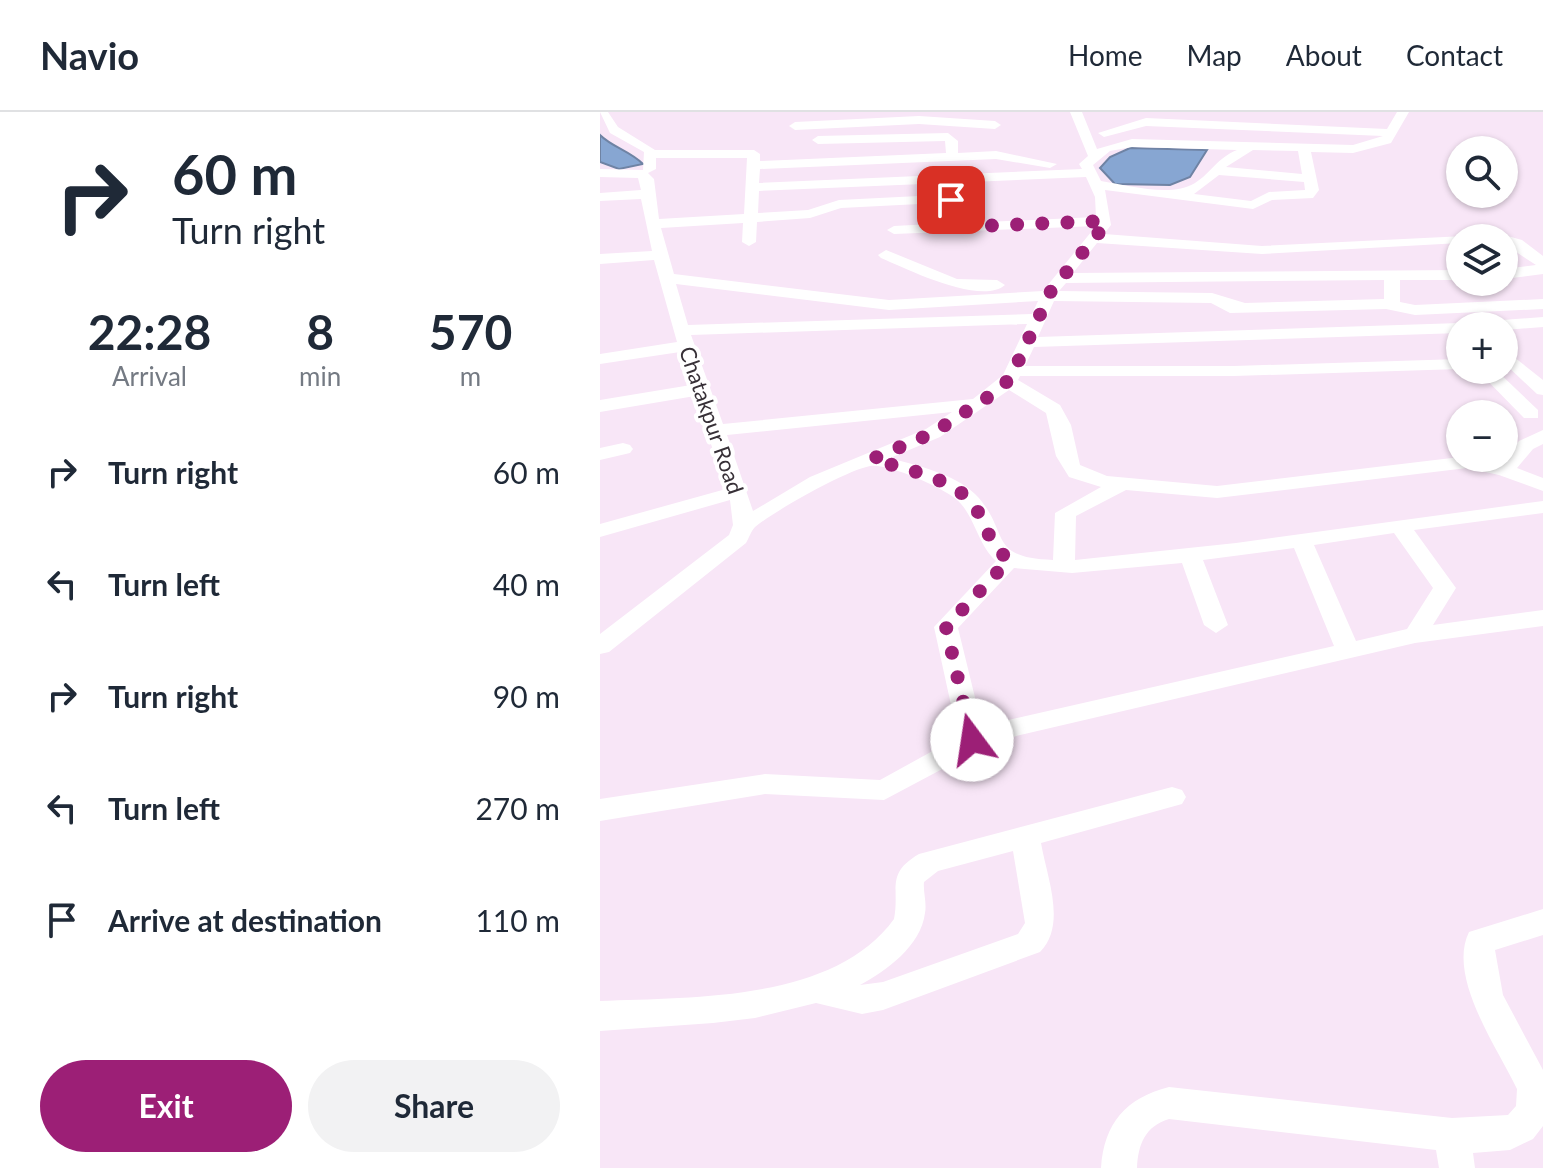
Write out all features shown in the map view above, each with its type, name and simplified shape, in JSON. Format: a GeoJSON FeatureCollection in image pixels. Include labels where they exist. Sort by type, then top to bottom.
{"type":"FeatureCollection","features":[{"type":"Feature","properties":{"kind":"street"},"geometry":{"type":"LineString","coordinates":[[602,112],[614,130],[647,148],[650,154],[752,158],[996,155],[1044,164],[1098,154],[1132,143],[1326,150],[1375,145],[1387,140],[1395,115]]}},
{"type":"Feature","properties":{"kind":"street"},"geometry":{"type":"LineString","coordinates":[[787,112],[795,126],[796,141],[948,137],[952,141],[952,157]]}},
{"type":"Feature","properties":{"kind":"street"},"geometry":{"type":"LineString","coordinates":[[963,112],[981,113]]}},
{"type":"Feature","properties":{"kind":"street"},"geometry":{"type":"LineString","coordinates":[[1076,112],[1083,135],[1098,154],[1173,193],[1211,202],[1259,204],[1269,196],[1308,195],[1312,190],[1304,149]]}},
{"type":"Feature","properties":{"kind":"street"},"geometry":{"type":"LineString","coordinates":[[795,126],[931,119],[995,125]]}},
{"type":"Feature","properties":{"kind":"street"},"geometry":{"type":"LineString","coordinates":[[751,187],[1098,154],[1146,122],[1391,133]]}},
{"type":"Feature","properties":{"kind":"street"},"geometry":{"type":"LineString","coordinates":[[1322,130],[1326,150]]}},
{"type":"Feature","properties":{"kind":"street"},"geometry":{"type":"LineString","coordinates":[[752,158],[792,148]]}},
{"type":"Feature","properties":{"kind":"street"},"geometry":{"type":"LineString","coordinates":[[1173,193],[1198,188],[1224,159],[1250,149]]}},
{"type":"Feature","properties":{"kind":"street","name":"Chatakpur Road"},"geometry":{"type":"LineString","coordinates":[[600,646],[738,538],[744,525],[737,492],[684,338],[652,224],[647,186],[650,154]]}},
{"type":"Feature","properties":{"kind":"street"},"geometry":{"type":"LineString","coordinates":[[744,525],[784,498],[933,433],[980,404],[1010,376],[1048,296],[1104,221],[1098,154]]}},
{"type":"Feature","properties":{"kind":"street"},"geometry":{"type":"LineString","coordinates":[[749,242],[752,158]]}},
{"type":"Feature","properties":{"kind":"street"},"geometry":{"type":"LineString","coordinates":[[1213,170],[1310,179]]}},
{"type":"Feature","properties":{"kind":"street"},"geometry":{"type":"LineString","coordinates":[[600,173],[642,174],[647,186],[600,197]]}},
{"type":"Feature","properties":{"kind":"street"},"geometry":{"type":"LineString","coordinates":[[652,224],[816,214],[839,204],[946,199],[956,203],[982,226]]}},
{"type":"Feature","properties":{"kind":"street"},"geometry":{"type":"LineString","coordinates":[[894,230],[1104,221]]}},
{"type":"Feature","properties":{"kind":"street"},"geometry":{"type":"LineString","coordinates":[[1093,238],[1262,250],[1446,240]]}},
{"type":"Feature","properties":{"kind":"street"},"geometry":{"type":"LineString","coordinates":[[1518,244],[1543,263]]}},
{"type":"Feature","properties":{"kind":"street"},"geometry":{"type":"LineString","coordinates":[[600,259],[661,255]]}},
{"type":"Feature","properties":{"kind":"street"},"geometry":{"type":"LineString","coordinates":[[886,255],[955,284],[1446,275]]}},
{"type":"Feature","properties":{"kind":"street"},"geometry":{"type":"LineString","coordinates":[[1518,272],[1543,269]]}},
{"type":"Feature","properties":{"kind":"street"},"geometry":{"type":"LineString","coordinates":[[1386,304],[1392,302],[1392,276]]}},
{"type":"Feature","properties":{"kind":"street"},"geometry":{"type":"LineString","coordinates":[[667,278],[889,305],[1048,296],[1212,298],[1245,308]]}},
{"type":"Feature","properties":{"kind":"street"},"geometry":{"type":"LineString","coordinates":[[600,359],[684,338],[1038,316],[1386,304],[1415,310],[1543,304]]}},
{"type":"Feature","properties":{"kind":"street"},"geometry":{"type":"LineString","coordinates":[[1518,324],[1543,322]]}},
{"type":"Feature","properties":{"kind":"street"},"geometry":{"type":"LineString","coordinates":[[1027,342],[1446,328]]}},
{"type":"Feature","properties":{"kind":"street"},"geometry":{"type":"LineString","coordinates":[[1010,376],[1446,364]]}},
{"type":"Feature","properties":{"kind":"street"},"geometry":{"type":"LineString","coordinates":[[1518,367],[1543,390]]}},
{"type":"Feature","properties":{"kind":"street"},"geometry":{"type":"LineString","coordinates":[[1010,376],[1056,414],[1060,422],[1063,453],[1076,473],[1122,484],[1217,492],[1446,464]]}},
{"type":"Feature","properties":{"kind":"street"},"geometry":{"type":"LineString","coordinates":[[1500,384],[1531,414]]}},
{"type":"Feature","properties":{"kind":"street"},"geometry":{"type":"LineString","coordinates":[[600,406],[702,389]]}},
{"type":"Feature","properties":{"kind":"street"},"geometry":{"type":"LineString","coordinates":[[716,430],[980,404]]}},
{"type":"Feature","properties":{"kind":"street"},"geometry":{"type":"LineString","coordinates":[[1518,455],[1526,445],[1543,436]]}},
{"type":"Feature","properties":{"kind":"street"},"geometry":{"type":"LineString","coordinates":[[600,454],[623,449]]}},
{"type":"Feature","properties":{"kind":"street"},"geometry":{"type":"LineString","coordinates":[[872,459],[913,472],[966,497],[976,508],[991,544],[1009,560],[1064,566],[1190,555],[1543,507]]}},
{"type":"Feature","properties":{"kind":"street"},"geometry":{"type":"LineString","coordinates":[[1510,472],[1543,485]]}},
{"type":"Feature","properties":{"kind":"street"},"geometry":{"type":"LineString","coordinates":[[1064,566],[1066,513],[1122,484]]}},
{"type":"Feature","properties":{"kind":"street"},"geometry":{"type":"LineString","coordinates":[[600,531],[737,492]]}},
{"type":"Feature","properties":{"kind":"street"},"geometry":{"type":"LineString","coordinates":[[1400,526],[1445,588],[1415,635]]}},
{"type":"Feature","properties":{"kind":"street"},"geometry":{"type":"LineString","coordinates":[[1301,540],[1348,651]]}},
{"type":"Feature","properties":{"kind":"street"},"geometry":{"type":"LineString","coordinates":[[1190,555],[1216,625]]}},
{"type":"Feature","properties":{"kind":"street"},"geometry":{"type":"LineString","coordinates":[[972,740],[946,627],[1009,560]]}},
{"type":"Feature","properties":{"kind":"street"},"geometry":{"type":"LineString","coordinates":[[600,810],[765,784],[884,790],[926,770],[972,740],[1050,718],[1415,635],[1543,618]]}},
{"type":"Feature","properties":{"kind":"street"},"geometry":{"type":"LineString","coordinates":[[600,1016],[744,1007],[814,988],[871,962],[888,949],[909,918],[909,876],[917,868],[1172,797]]}},
{"type":"Feature","properties":{"kind":"street"},"geometry":{"type":"LineString","coordinates":[[814,988],[847,998],[883,996],[1029,943],[1038,934],[1040,923],[1025,836]]}},
{"type":"Feature","properties":{"kind":"street"},"geometry":{"type":"LineString","coordinates":[[1119,1168],[1122,1139],[1134,1120],[1151,1106],[1169,1103],[1455,1151],[1511,1134],[1529,1119],[1535,1105],[1534,1088],[1477,968],[1476,953],[1480,941],[1493,934],[1543,922]]}},
{"type":"Feature","properties":{"kind":"water"},"geometry":{"type":"Polygon","coordinates":[[[600,135],[643,164],[619,169],[600,162],[600,135]]]}},
{"type":"Feature","properties":{"kind":"water"},"geometry":{"type":"Polygon","coordinates":[[[1130,148],[1207,150],[1190,177],[1170,185],[1115,184],[1100,168],[1110,157],[1130,148]]]}},
{"type":"Feature","properties":{"kind":"route"},"geometry":{"type":"LineString","coordinates":[[951,200],[982,226],[1104,221],[1102,229],[1051,291],[1011,377],[999,390],[933,433],[872,459],[913,472],[966,497],[976,508],[991,544],[1009,560],[950,619],[946,627],[972,740]]}}]}
